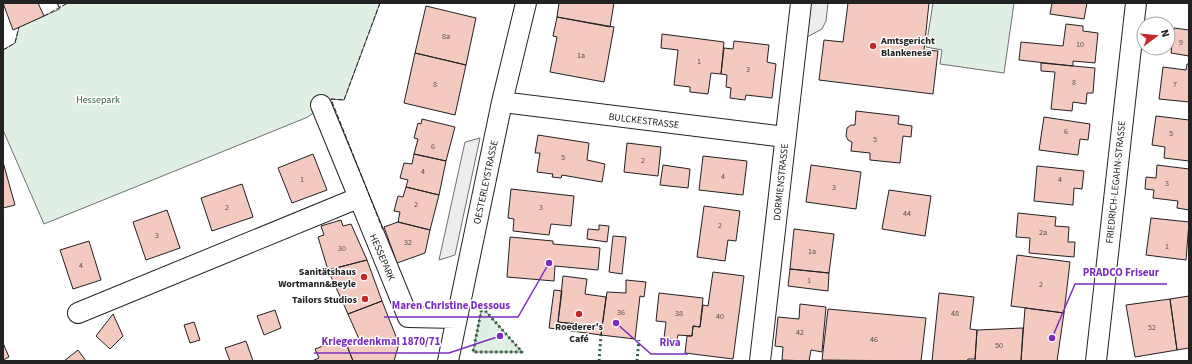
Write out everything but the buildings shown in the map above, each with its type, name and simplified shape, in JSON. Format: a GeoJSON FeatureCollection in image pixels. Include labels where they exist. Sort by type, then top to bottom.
{"type":"FeatureCollection","features":[{"type":"Feature","properties":{"kind":"street","name":"OESTERLEYSTRASSE"},"geometry":{"type":"LineString","coordinates":[[448,361],[502,102],[526,3]]}},
{"type":"Feature","properties":{"kind":"street","name":"DORMIENSTRASSE"},"geometry":{"type":"LineString","coordinates":[[760,361],[801,3]]}},
{"type":"Feature","properties":{"kind":"street","name":"FRIEDRICH-LEGAHN-STRASSE"},"geometry":{"type":"LineString","coordinates":[[1096,361],[1136,3]]}},
{"type":"Feature","properties":{"kind":"street","name":"BULCKESTRASSE"},"geometry":{"type":"LineString","coordinates":[[502,102],[785,137]]}},
{"type":"Feature","properties":{"kind":"street","name":"HESSEPARK"},"geometry":{"type":"LineString","coordinates":[[320,105],[408,317],[456,318]]}},
{"type":"Feature","properties":{"kind":"street"},"geometry":{"type":"LineString","coordinates":[[78,313],[358,198]]}},
{"type":"Feature","properties":{"kind":"green space","name":"Hessepark"},"geometry":{"type":"Polygon","coordinates":[[[57,3],[380,3],[344,100],[331,99],[308,117],[44,224],[3,130],[3,50],[15,43],[19,27],[60,9],[57,3]]]}},
{"type":"Feature","properties":{"kind":"green space"},"geometry":{"type":"Polygon","coordinates":[[[933,3],[1014,3],[1004,73],[940,64],[942,50],[926,47],[933,3]]]}},
{"type":"Feature","properties":{"kind":"green space"},"geometry":{"type":"Polygon","coordinates":[[[482,307],[522,352],[473,352],[482,307]]]}},
{"type":"Feature","properties":{"kind":"shaded area"},"geometry":{"type":"Polygon","coordinates":[[[811,3],[828,3],[826,21],[822,29],[807,37],[811,3]]]}},
{"type":"Feature","properties":{"kind":"shaded area"},"geometry":{"type":"Polygon","coordinates":[[[480,138],[455,255],[439,260],[465,142],[480,138]]]}},
{"type":"Feature","properties":{"kind":"hedge"},"geometry":{"type":"LineString","coordinates":[[482,307],[522,352],[473,352],[482,307]]}},
{"type":"Feature","properties":{"kind":"hedge"},"geometry":{"type":"LineString","coordinates":[[599,361],[601,335]]}},
{"type":"Feature","properties":{"kind":"hedge"},"geometry":{"type":"LineString","coordinates":[[637,361],[639,340]]}},
{"type":"Feature","properties":{"kind":"fence"},"geometry":{"type":"LineString","coordinates":[[57,3],[60,8]]}},
{"type":"Feature","properties":{"kind":"fence"},"geometry":{"type":"LineString","coordinates":[[44,16],[68,3]]}},
{"type":"Feature","properties":{"kind":"fence"},"geometry":{"type":"LineString","coordinates":[[380,3],[344,100],[331,99],[383,230]]}},
{"type":"Feature","properties":{"kind":"fence"},"geometry":{"type":"LineString","coordinates":[[3,50],[15,43],[19,27]]}},
{"type":"Feature","properties":{"kind":"place","name":"Amtsgericht Blankenese"},"geometry":{"type":"Point","coordinates":[873,46]}},
{"type":"Feature","properties":{"kind":"place","name":"Maren Christine Dessous"},"geometry":{"type":"Point","coordinates":[549,263]}},
{"type":"Feature","properties":{"kind":"place","name":"Sanitätshaus Wortmann&Beyle"},"geometry":{"type":"Point","coordinates":[364,277]}},
{"type":"Feature","properties":{"kind":"place","name":"Tailors Studios"},"geometry":{"type":"Point","coordinates":[365,299]}},
{"type":"Feature","properties":{"kind":"place","name":"Roederer's Café"},"geometry":{"type":"Point","coordinates":[579,314]}},
{"type":"Feature","properties":{"kind":"place","name":"Riva"},"geometry":{"type":"Point","coordinates":[616,323]}},
{"type":"Feature","properties":{"kind":"place","name":"Kriegerdenkmal 1870/71"},"geometry":{"type":"Point","coordinates":[500,336]}},
{"type":"Feature","properties":{"kind":"place","name":"PRADCO Friseur"},"geometry":{"type":"Point","coordinates":[1052,338]}}]}
